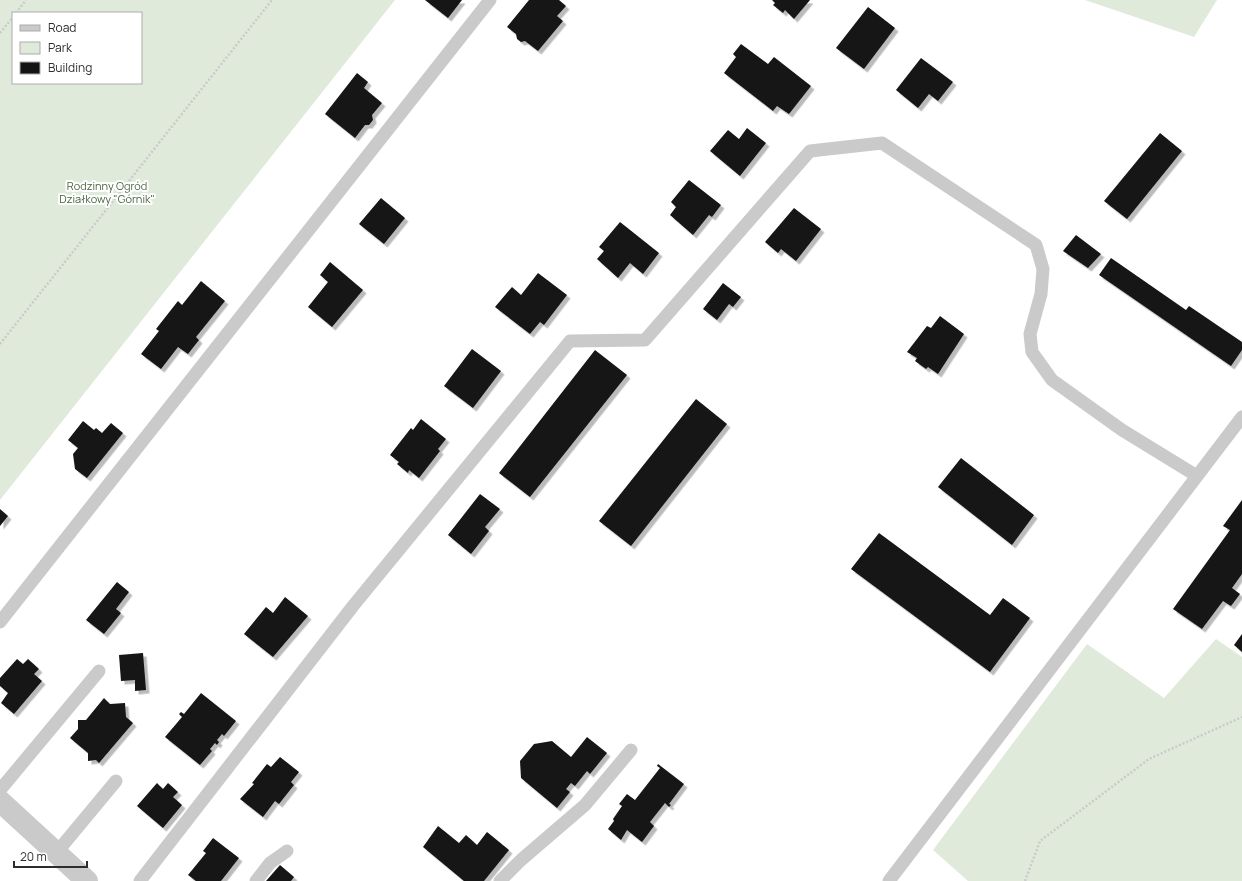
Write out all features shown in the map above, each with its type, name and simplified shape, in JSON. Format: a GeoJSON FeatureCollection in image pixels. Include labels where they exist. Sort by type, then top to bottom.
{"type":"FeatureCollection","features":[{"type":"Feature","properties":{"kind":"street"},"geometry":{"type":"LineString","coordinates":[[0,801],[87,881]]}},
{"type":"Feature","properties":{"kind":"lane"},"geometry":{"type":"LineString","coordinates":[[0,622],[490,0]]}},
{"type":"Feature","properties":{"kind":"lane"},"geometry":{"type":"LineString","coordinates":[[140,881],[353,606],[570,341],[644,340],[810,151],[882,143],[1036,245],[1043,269],[1041,294],[1030,334],[1032,352],[1052,380],[1122,430],[1197,476]]}},
{"type":"Feature","properties":{"kind":"lane"},"geometry":{"type":"LineString","coordinates":[[889,881],[1242,417]]}},
{"type":"Feature","properties":{"kind":"lane"},"geometry":{"type":"LineString","coordinates":[[0,790],[99,671]]}},
{"type":"Feature","properties":{"kind":"lane"},"geometry":{"type":"LineString","coordinates":[[500,881],[521,860],[585,805],[631,750]]}},
{"type":"Feature","properties":{"kind":"lane"},"geometry":{"type":"LineString","coordinates":[[57,852],[116,780]]}},
{"type":"Feature","properties":{"kind":"lane"},"geometry":{"type":"LineString","coordinates":[[256,881],[270,863],[287,850]]}},
{"type":"Feature","properties":{"kind":"path"},"geometry":{"type":"LineString","coordinates":[[17,12],[26,0]]}},
{"type":"Feature","properties":{"kind":"path"},"geometry":{"type":"LineString","coordinates":[[0,344],[272,0]]}},
{"type":"Feature","properties":{"kind":"path"},"geometry":{"type":"LineString","coordinates":[[0,33],[12,18]]}},
{"type":"Feature","properties":{"kind":"path"},"geometry":{"type":"LineString","coordinates":[[1025,881],[1040,841],[1149,759],[1242,717]]}},
{"type":"Feature","properties":{"kind":"green space","name":"Rodzinny Ogród Działkowy \"Górnik\""},"geometry":{"type":"Polygon","coordinates":[[[0,0],[395,0],[0,500],[0,0]]]}},
{"type":"Feature","properties":{"kind":"green space"},"geometry":{"type":"Polygon","coordinates":[[[1085,0],[1217,0],[1194,37],[1085,0]]]}},
{"type":"Feature","properties":{"kind":"green space"},"geometry":{"type":"Polygon","coordinates":[[[1216,639],[1242,657],[1242,881],[968,881],[933,850],[1087,644],[1164,698],[1216,639]]]}},
{"type":"Feature","properties":{"kind":"building"},"geometry":{"type":"Polygon","coordinates":[[[425,0],[462,0],[448,18],[425,0]]]}},
{"type":"Feature","properties":{"kind":"building"},"geometry":{"type":"Polygon","coordinates":[[[529,0],[559,0],[566,6],[557,16],[563,21],[538,51],[525,41],[521,42],[517,39],[516,34],[507,27],[529,0]]]}},
{"type":"Feature","properties":{"kind":"building"},"geometry":{"type":"Polygon","coordinates":[[[772,0],[810,0],[794,19],[785,10],[783,13],[773,5],[775,3],[772,0]]]}},
{"type":"Feature","properties":{"kind":"building"},"geometry":{"type":"Polygon","coordinates":[[[868,7],[895,28],[864,69],[836,48],[868,7]]]}},
{"type":"Feature","properties":{"kind":"building"},"geometry":{"type":"Polygon","coordinates":[[[741,44],[768,64],[774,57],[811,86],[789,114],[777,106],[773,111],[724,73],[736,57],[733,54],[741,44]]]}},
{"type":"Feature","properties":{"kind":"building"},"geometry":{"type":"Polygon","coordinates":[[[921,58],[953,82],[938,101],[929,94],[918,108],[896,90],[921,58]]]}},
{"type":"Feature","properties":{"kind":"building"},"geometry":{"type":"Polygon","coordinates":[[[357,73],[368,82],[364,88],[382,103],[372,115],[373,120],[369,125],[365,125],[355,138],[325,114],[357,73]]]}},
{"type":"Feature","properties":{"kind":"building"},"geometry":{"type":"Polygon","coordinates":[[[747,128],[766,143],[740,176],[710,151],[728,130],[739,139],[747,128]]]}},
{"type":"Feature","properties":{"kind":"building"},"geometry":{"type":"Polygon","coordinates":[[[1160,133],[1182,151],[1127,219],[1104,201],[1160,133]]]}},
{"type":"Feature","properties":{"kind":"building"},"geometry":{"type":"Polygon","coordinates":[[[689,180],[721,205],[712,217],[709,215],[693,235],[670,215],[676,207],[671,202],[689,180]]]}},
{"type":"Feature","properties":{"kind":"building"},"geometry":{"type":"Polygon","coordinates":[[[381,198],[405,218],[384,244],[359,224],[381,198]]]}},
{"type":"Feature","properties":{"kind":"building"},"geometry":{"type":"Polygon","coordinates":[[[794,208],[821,229],[796,261],[781,249],[778,253],[765,242],[794,208]]]}},
{"type":"Feature","properties":{"kind":"building"},"geometry":{"type":"Polygon","coordinates":[[[620,222],[659,253],[643,274],[630,263],[618,278],[597,259],[604,251],[599,247],[620,222]]]}},
{"type":"Feature","properties":{"kind":"building"},"geometry":{"type":"Polygon","coordinates":[[[1076,235],[1101,254],[1088,268],[1063,251],[1076,235]]]}},
{"type":"Feature","properties":{"kind":"building"},"geometry":{"type":"Polygon","coordinates":[[[1111,258],[1186,310],[1189,306],[1242,342],[1242,350],[1231,366],[1099,275],[1111,258]]]}},
{"type":"Feature","properties":{"kind":"building"},"geometry":{"type":"Polygon","coordinates":[[[330,262],[363,290],[332,327],[308,307],[328,282],[320,275],[330,262]]]}},
{"type":"Feature","properties":{"kind":"building"},"geometry":{"type":"Polygon","coordinates":[[[538,273],[567,295],[544,325],[540,322],[530,334],[495,307],[512,287],[521,295],[538,273]]]}},
{"type":"Feature","properties":{"kind":"building"},"geometry":{"type":"Polygon","coordinates":[[[201,281],[225,301],[196,337],[199,340],[188,354],[178,347],[161,369],[141,354],[159,331],[156,329],[178,301],[182,305],[201,281]]]}},
{"type":"Feature","properties":{"kind":"building"},"geometry":{"type":"Polygon","coordinates":[[[723,283],[741,297],[733,307],[729,304],[717,320],[703,309],[723,283]]]}},
{"type":"Feature","properties":{"kind":"building"},"geometry":{"type":"Polygon","coordinates":[[[940,316],[964,334],[938,374],[928,367],[926,369],[915,361],[917,358],[907,352],[927,326],[931,328],[940,316]]]}},
{"type":"Feature","properties":{"kind":"building"},"geometry":{"type":"Polygon","coordinates":[[[472,349],[501,371],[473,408],[444,386],[472,349]]]}},
{"type":"Feature","properties":{"kind":"building"},"geometry":{"type":"Polygon","coordinates":[[[595,350],[627,375],[530,497],[499,473],[595,350]]]}},
{"type":"Feature","properties":{"kind":"building"},"geometry":{"type":"Polygon","coordinates":[[[696,399],[727,424],[631,546],[599,521],[696,399]]]}},
{"type":"Feature","properties":{"kind":"building"},"geometry":{"type":"Polygon","coordinates":[[[421,419],[446,439],[438,449],[440,451],[419,478],[409,470],[408,473],[397,464],[399,462],[390,455],[411,428],[413,430],[421,419]]]}},
{"type":"Feature","properties":{"kind":"building"},"geometry":{"type":"Polygon","coordinates":[[[83,421],[94,430],[96,428],[102,433],[111,423],[123,433],[87,478],[75,469],[73,454],[78,448],[68,440],[83,421]]]}},
{"type":"Feature","properties":{"kind":"building"},"geometry":{"type":"Polygon","coordinates":[[[961,458],[1034,515],[1012,545],[938,487],[961,458]]]}},
{"type":"Feature","properties":{"kind":"building"},"geometry":{"type":"Polygon","coordinates":[[[480,494],[500,509],[485,527],[489,531],[471,554],[448,535],[480,494]]]}},
{"type":"Feature","properties":{"kind":"building"},"geometry":{"type":"Polygon","coordinates":[[[1242,500],[1242,574],[1232,588],[1240,594],[1231,606],[1223,601],[1202,629],[1173,609],[1230,530],[1223,526],[1242,500]]]}},
{"type":"Feature","properties":{"kind":"building"},"geometry":{"type":"Polygon","coordinates":[[[0,509],[8,516],[0,526],[0,509]]]}},
{"type":"Feature","properties":{"kind":"building"},"geometry":{"type":"Polygon","coordinates":[[[879,533],[990,615],[1003,598],[1030,618],[990,672],[851,569],[879,533]]]}},
{"type":"Feature","properties":{"kind":"building"},"geometry":{"type":"Polygon","coordinates":[[[117,582],[129,592],[116,609],[121,613],[104,634],[86,620],[117,582]]]}},
{"type":"Feature","properties":{"kind":"building"},"geometry":{"type":"Polygon","coordinates":[[[285,597],[308,616],[273,657],[244,634],[266,607],[273,613],[285,597]]]}},
{"type":"Feature","properties":{"kind":"building"},"geometry":{"type":"Polygon","coordinates":[[[1242,634],[1242,652],[1234,645],[1242,634]]]}},
{"type":"Feature","properties":{"kind":"building"},"geometry":{"type":"Polygon","coordinates":[[[143,653],[146,690],[135,691],[135,680],[121,681],[119,655],[143,653]]]}},
{"type":"Feature","properties":{"kind":"building"},"geometry":{"type":"Polygon","coordinates":[[[17,659],[23,664],[28,659],[39,669],[34,674],[42,681],[14,714],[1,703],[8,693],[0,686],[0,678],[17,659]]]}},
{"type":"Feature","properties":{"kind":"building"},"geometry":{"type":"Polygon","coordinates":[[[201,693],[236,721],[224,736],[222,734],[217,740],[219,742],[217,745],[215,743],[210,749],[212,751],[200,765],[165,737],[182,717],[179,714],[181,712],[184,714],[201,693]]]}},
{"type":"Feature","properties":{"kind":"building"},"geometry":{"type":"Polygon","coordinates":[[[104,698],[110,704],[125,703],[126,717],[133,723],[99,763],[96,760],[88,761],[88,753],[70,738],[78,729],[78,720],[86,720],[104,698]]]}},
{"type":"Feature","properties":{"kind":"building"},"geometry":{"type":"Polygon","coordinates":[[[587,737],[607,753],[590,774],[587,771],[575,786],[571,783],[566,789],[570,792],[557,808],[521,778],[520,761],[534,744],[552,741],[571,757],[587,737]]]}},
{"type":"Feature","properties":{"kind":"building"},"geometry":{"type":"Polygon","coordinates":[[[280,757],[299,772],[291,782],[294,785],[279,804],[275,801],[263,817],[240,799],[254,784],[252,783],[267,764],[271,767],[280,757]]]}},
{"type":"Feature","properties":{"kind":"building"},"geometry":{"type":"Polygon","coordinates":[[[658,764],[684,784],[669,804],[671,805],[669,807],[665,803],[650,822],[654,826],[642,842],[627,830],[621,840],[608,829],[622,806],[619,804],[627,794],[635,800],[660,768],[657,766],[658,764]]]}},
{"type":"Feature","properties":{"kind":"building"},"geometry":{"type":"Polygon","coordinates":[[[157,783],[163,789],[168,783],[178,792],[173,797],[182,805],[163,828],[137,806],[157,783]]]}},
{"type":"Feature","properties":{"kind":"building"},"geometry":{"type":"Polygon","coordinates":[[[438,826],[459,843],[466,835],[477,845],[487,832],[509,850],[484,881],[464,881],[423,847],[438,826]]]}},
{"type":"Feature","properties":{"kind":"building"},"geometry":{"type":"Polygon","coordinates":[[[213,838],[239,858],[221,881],[196,881],[188,875],[206,853],[203,851],[213,838]]]}},
{"type":"Feature","properties":{"kind":"building"},"geometry":{"type":"Polygon","coordinates":[[[280,865],[294,877],[291,881],[266,881],[280,865]]]}}]}
